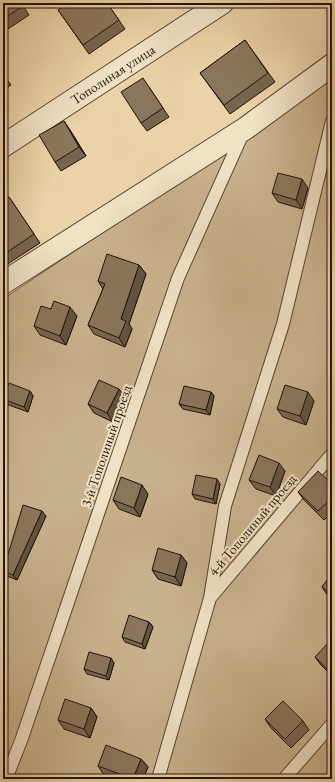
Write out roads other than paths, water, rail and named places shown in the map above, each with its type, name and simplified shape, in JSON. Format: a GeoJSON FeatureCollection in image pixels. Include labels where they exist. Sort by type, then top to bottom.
{"type":"FeatureCollection","features":[{"type":"Feature","properties":{"kind":"street","name":"Тополиная улица"},"geometry":{"type":"LineString","coordinates":[[3,146],[222,3]]}},
{"type":"Feature","properties":{"kind":"street"},"geometry":{"type":"LineString","coordinates":[[3,283],[246,128],[332,65]]}},
{"type":"Feature","properties":{"kind":"lane"},"geometry":{"type":"LineString","coordinates":[[158,779],[210,598],[225,506],[283,324],[332,121]]}},
{"type":"Feature","properties":{"kind":"lane","name":"3-й Тополиный проезд"},"geometry":{"type":"LineString","coordinates":[[6,779],[27,723],[178,278],[246,128]]}},
{"type":"Feature","properties":{"kind":"lane","name":"4-й Тополиный проезд"},"geometry":{"type":"LineString","coordinates":[[210,598],[332,454]]}},
{"type":"Feature","properties":{"kind":"lane"},"geometry":{"type":"LineString","coordinates":[[284,779],[332,724]]}}]}
